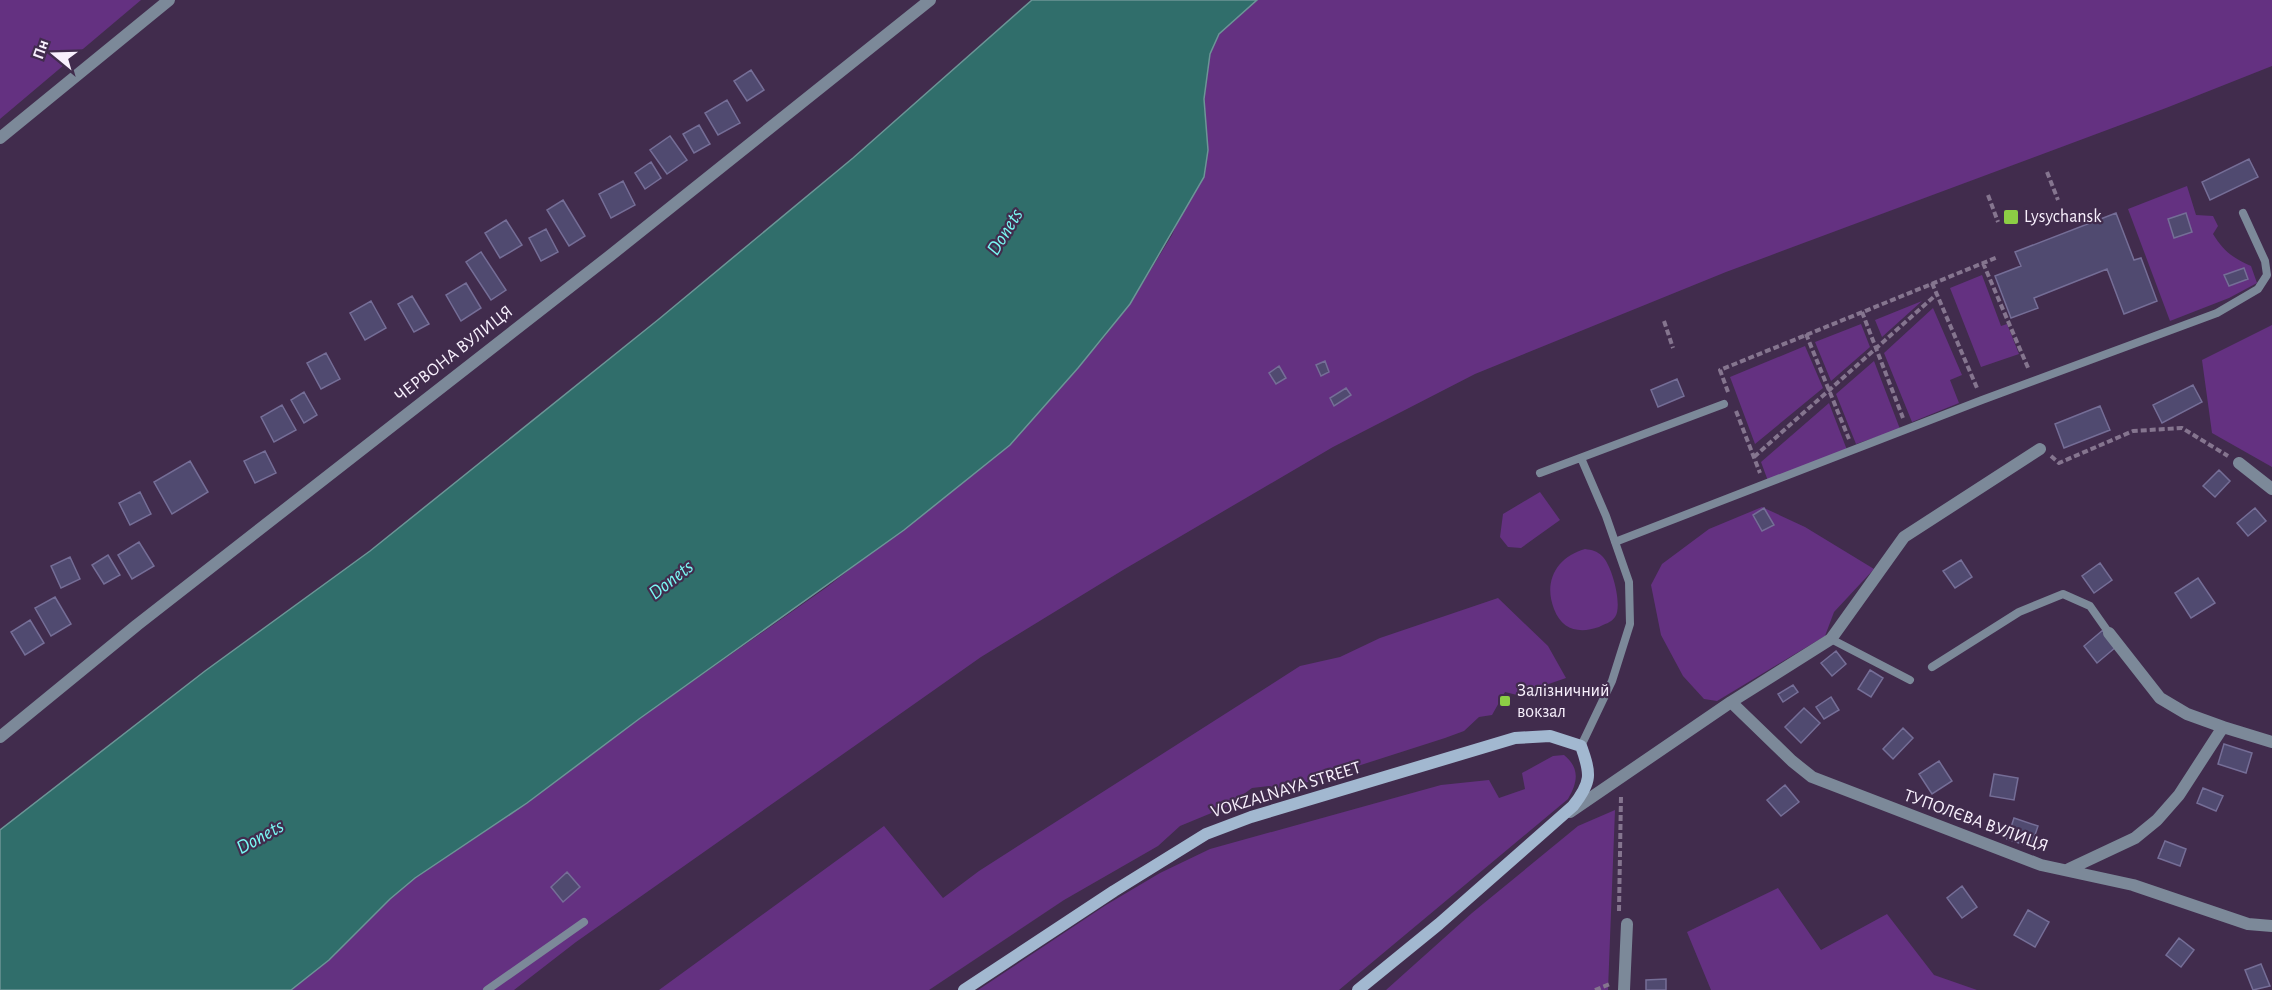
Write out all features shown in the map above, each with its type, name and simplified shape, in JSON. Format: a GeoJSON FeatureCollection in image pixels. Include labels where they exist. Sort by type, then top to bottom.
{"type":"FeatureCollection","features":[{"type":"Feature","properties":{"kind":"main road","name":"VOKZALNAYA STREET"},"geometry":{"type":"LineString","coordinates":[[964,990],[1114,891],[1206,834],[1251,817],[1515,738],[1550,736],[1581,746]]}},
{"type":"Feature","properties":{"kind":"main road"},"geometry":{"type":"LineString","coordinates":[[1358,990],[1552,825],[1586,790],[1590,770],[1581,746]]}},
{"type":"Feature","properties":{"kind":"street"},"geometry":{"type":"LineString","coordinates":[[0,138],[169,0]]}},
{"type":"Feature","properties":{"kind":"street","name":"ЧЕРВОНА ВУЛИЦЯ"},"geometry":{"type":"LineString","coordinates":[[0,737],[274,517],[611,255],[930,0]]}},
{"type":"Feature","properties":{"kind":"street"},"geometry":{"type":"LineString","coordinates":[[1552,825],[1731,702],[1831,639],[1904,537],[2040,449]]}},
{"type":"Feature","properties":{"kind":"street"},"geometry":{"type":"LineString","coordinates":[[2239,463],[2272,489]]}},
{"type":"Feature","properties":{"kind":"street"},"geometry":{"type":"LineString","coordinates":[[2109,633],[2160,698],[2187,714],[2272,742]]}},
{"type":"Feature","properties":{"kind":"street","name":"ТУПОЛЄВА ВУЛИЦЯ"},"geometry":{"type":"LineString","coordinates":[[1731,702],[1792,761],[1812,777],[2040,865],[2069,869],[2133,885],[2248,924],[2272,926]]}},
{"type":"Feature","properties":{"kind":"street"},"geometry":{"type":"LineString","coordinates":[[2069,869],[2135,838],[2157,820],[2179,795],[2223,727]]}},
{"type":"Feature","properties":{"kind":"street"},"geometry":{"type":"LineString","coordinates":[[1623,922],[1624,990]]}},
{"type":"Feature","properties":{"kind":"lane"},"geometry":{"type":"LineString","coordinates":[[1615,542],[1982,400],[2217,313],[2258,289],[2268,275],[2265,261],[2243,213]]}},
{"type":"Feature","properties":{"kind":"lane"},"geometry":{"type":"LineString","coordinates":[[1540,473],[1724,404]]}},
{"type":"Feature","properties":{"kind":"lane"},"geometry":{"type":"LineString","coordinates":[[1581,458],[1629,582],[1630,624],[1612,681],[1581,746]]}},
{"type":"Feature","properties":{"kind":"lane"},"geometry":{"type":"LineString","coordinates":[[1932,667],[2019,612],[2063,594],[2090,606],[2109,633]]}},
{"type":"Feature","properties":{"kind":"lane"},"geometry":{"type":"LineString","coordinates":[[1831,639],[1910,680]]}},
{"type":"Feature","properties":{"kind":"lane"},"geometry":{"type":"LineString","coordinates":[[487,990],[584,922]]}},
{"type":"Feature","properties":{"kind":"path"},"geometry":{"type":"LineString","coordinates":[[2048,172],[2058,200]]}},
{"type":"Feature","properties":{"kind":"path"},"geometry":{"type":"LineString","coordinates":[[1988,195],[1998,222]]}},
{"type":"Feature","properties":{"kind":"path"},"geometry":{"type":"LineString","coordinates":[[1765,485],[1720,370],[1998,257]]}},
{"type":"Feature","properties":{"kind":"path"},"geometry":{"type":"LineString","coordinates":[[1983,262],[2034,382]]}},
{"type":"Feature","properties":{"kind":"path"},"geometry":{"type":"LineString","coordinates":[[1932,283],[1982,400]]}},
{"type":"Feature","properties":{"kind":"path"},"geometry":{"type":"LineString","coordinates":[[1754,457],[1937,294]]}},
{"type":"Feature","properties":{"kind":"path"},"geometry":{"type":"LineString","coordinates":[[1862,312],[1907,429]]}},
{"type":"Feature","properties":{"kind":"path"},"geometry":{"type":"LineString","coordinates":[[1664,321],[1673,348]]}},
{"type":"Feature","properties":{"kind":"path"},"geometry":{"type":"LineString","coordinates":[[1806,334],[1854,450]]}},
{"type":"Feature","properties":{"kind":"path"},"geometry":{"type":"LineString","coordinates":[[2040,449],[2059,463],[2133,431],[2182,428],[2239,463]]}},
{"type":"Feature","properties":{"kind":"path"},"geometry":{"type":"LineString","coordinates":[[1621,777],[1623,922]]}},
{"type":"Feature","properties":{"kind":"shaded area"},"geometry":{"type":"Polygon","coordinates":[[[0,0],[141,0],[0,119],[0,0]]]}},
{"type":"Feature","properties":{"kind":"shaded area"},"geometry":{"type":"Polygon","coordinates":[[[1257,0],[2272,0],[2272,66],[2166,108],[1726,272],[1475,374],[1333,447],[1123,570],[981,657],[576,942],[514,990],[291,990],[329,960],[390,899],[415,878],[527,803],[639,719],[827,587],[1010,445],[1102,340],[1130,304],[1172,235],[1208,150],[1204,99],[1210,54],[1219,34],[1257,0]]]}},
{"type":"Feature","properties":{"kind":"shaded area"},"geometry":{"type":"Polygon","coordinates":[[[2187,186],[2196,215],[2213,216],[2218,226],[2213,234],[2229,254],[2251,266],[2257,283],[2229,298],[2170,321],[2128,209],[2187,186]]]}},
{"type":"Feature","properties":{"kind":"shaded area"},"geometry":{"type":"Polygon","coordinates":[[[1982,275],[2001,326],[2007,324],[2019,354],[1981,367],[1950,288],[1982,275]]]}},
{"type":"Feature","properties":{"kind":"shaded area"},"geometry":{"type":"Polygon","coordinates":[[[1922,301],[1882,337],[1875,320],[1922,301]]]}},
{"type":"Feature","properties":{"kind":"shaded area"},"geometry":{"type":"Polygon","coordinates":[[[1933,308],[1962,375],[1950,380],[1959,403],[1912,422],[1884,353],[1933,308]]]}},
{"type":"Feature","properties":{"kind":"shaded area"},"geometry":{"type":"Polygon","coordinates":[[[1861,324],[1870,347],[1831,381],[1815,342],[1861,324]]]}},
{"type":"Feature","properties":{"kind":"shaded area"},"geometry":{"type":"Polygon","coordinates":[[[2272,325],[2272,467],[2212,433],[2202,360],[2272,325]]]}},
{"type":"Feature","properties":{"kind":"shaded area"},"geometry":{"type":"Polygon","coordinates":[[[1805,346],[1823,388],[1755,444],[1730,377],[1805,346]]]}},
{"type":"Feature","properties":{"kind":"shaded area"},"geometry":{"type":"Polygon","coordinates":[[[1874,361],[1900,429],[1856,444],[1836,394],[1874,361]]]}},
{"type":"Feature","properties":{"kind":"shaded area"},"geometry":{"type":"Polygon","coordinates":[[[1829,403],[1847,450],[1768,481],[1761,462],[1829,403]]]}},
{"type":"Feature","properties":{"kind":"shaded area"},"geometry":{"type":"Polygon","coordinates":[[[1540,492],[1560,520],[1521,548],[1508,547],[1500,537],[1503,514],[1540,492]]]}},
{"type":"Feature","properties":{"kind":"shaded area"},"geometry":{"type":"Polygon","coordinates":[[[1762,507],[1805,527],[1874,569],[1834,612],[1825,636],[1717,701],[1704,699],[1683,676],[1661,635],[1651,585],[1662,564],[1709,529],[1762,507]]]}},
{"type":"Feature","properties":{"kind":"shaded area"},"geometry":{"type":"Polygon","coordinates":[[[1585,549],[1600,554],[1606,561],[1615,586],[1618,604],[1615,617],[1607,623],[1592,629],[1578,630],[1566,626],[1557,616],[1550,589],[1560,564],[1585,549]]]}},
{"type":"Feature","properties":{"kind":"shaded area"},"geometry":{"type":"Polygon","coordinates":[[[1498,598],[1548,646],[1566,678],[1517,695],[1505,692],[1492,715],[1479,717],[1464,731],[1445,738],[1286,789],[1269,786],[1252,788],[1226,807],[1180,826],[1158,846],[1064,900],[929,990],[659,990],[884,826],[943,898],[979,871],[1300,666],[1340,657],[1380,638],[1498,598]]]}},
{"type":"Feature","properties":{"kind":"shaded area"},"geometry":{"type":"Polygon","coordinates":[[[1564,755],[1573,765],[1576,776],[1568,799],[1339,990],[978,990],[1106,905],[1160,873],[1210,849],[1441,785],[1489,780],[1499,798],[1525,789],[1522,773],[1553,756],[1564,755]]]}},
{"type":"Feature","properties":{"kind":"shaded area"},"geometry":{"type":"Polygon","coordinates":[[[1615,810],[1608,990],[1386,990],[1472,913],[1578,826],[1615,810]]]}},
{"type":"Feature","properties":{"kind":"shaded area"},"geometry":{"type":"Polygon","coordinates":[[[1778,888],[1821,950],[1887,914],[1934,975],[1977,990],[1711,990],[1687,932],[1778,888]]]}},
{"type":"Feature","properties":{"kind":"water","name":"Donets"},"geometry":{"type":"Polygon","coordinates":[[[1032,0],[1257,0],[1219,34],[1210,54],[1204,99],[1208,150],[1204,177],[1130,304],[1078,368],[1010,445],[904,530],[639,719],[527,803],[415,878],[390,899],[329,960],[291,990],[0,990],[0,830],[205,671],[370,551],[659,319],[853,158],[1032,0]]]}},
{"type":"Feature","properties":{"kind":"building"},"geometry":{"type":"Polygon","coordinates":[[[751,70],[764,90],[747,101],[734,81],[751,70]]]}},
{"type":"Feature","properties":{"kind":"building"},"geometry":{"type":"Polygon","coordinates":[[[727,100],[740,123],[718,135],[705,113],[727,100]]]}},
{"type":"Feature","properties":{"kind":"building"},"geometry":{"type":"Polygon","coordinates":[[[699,125],[710,144],[694,153],[683,134],[699,125]]]}},
{"type":"Feature","properties":{"kind":"building"},"geometry":{"type":"Polygon","coordinates":[[[670,136],[687,160],[667,174],[650,150],[670,136]]]}},
{"type":"Feature","properties":{"kind":"building"},"geometry":{"type":"Polygon","coordinates":[[[2249,159],[2258,177],[2210,200],[2202,182],[2249,159]]]}},
{"type":"Feature","properties":{"kind":"building"},"geometry":{"type":"Polygon","coordinates":[[[651,162],[661,178],[645,189],[635,173],[651,162]]]}},
{"type":"Feature","properties":{"kind":"building"},"geometry":{"type":"Polygon","coordinates":[[[623,181],[635,205],[611,218],[599,194],[623,181]]]}},
{"type":"Feature","properties":{"kind":"building"},"geometry":{"type":"Polygon","coordinates":[[[563,200],[585,236],[569,246],[547,210],[563,200]]]}},
{"type":"Feature","properties":{"kind":"building"},"geometry":{"type":"Polygon","coordinates":[[[2116,213],[2134,260],[2141,258],[2157,301],[2124,314],[2107,269],[2034,298],[2038,308],[2011,318],[1995,276],[2021,266],[2015,252],[2116,213]]]}},
{"type":"Feature","properties":{"kind":"building"},"geometry":{"type":"Polygon","coordinates":[[[2186,213],[2192,232],[2174,238],[2168,219],[2186,213]]]}},
{"type":"Feature","properties":{"kind":"building"},"geometry":{"type":"Polygon","coordinates":[[[506,220],[522,245],[500,258],[485,233],[506,220]]]}},
{"type":"Feature","properties":{"kind":"building"},"geometry":{"type":"Polygon","coordinates":[[[546,229],[558,252],[541,261],[529,238],[546,229]]]}},
{"type":"Feature","properties":{"kind":"building"},"geometry":{"type":"Polygon","coordinates":[[[481,252],[506,290],[491,300],[466,262],[481,252]]]}},
{"type":"Feature","properties":{"kind":"building"},"geometry":{"type":"Polygon","coordinates":[[[2244,268],[2248,279],[2229,286],[2224,275],[2244,268]]]}},
{"type":"Feature","properties":{"kind":"building"},"geometry":{"type":"Polygon","coordinates":[[[466,283],[481,308],[461,321],[446,295],[466,283]]]}},
{"type":"Feature","properties":{"kind":"building"},"geometry":{"type":"Polygon","coordinates":[[[412,296],[429,324],[414,332],[398,304],[412,296]]]}},
{"type":"Feature","properties":{"kind":"building"},"geometry":{"type":"Polygon","coordinates":[[[371,301],[386,328],[365,340],[350,313],[371,301]]]}},
{"type":"Feature","properties":{"kind":"building"},"geometry":{"type":"Polygon","coordinates":[[[326,353],[340,379],[321,389],[307,363],[326,353]]]}},
{"type":"Feature","properties":{"kind":"building"},"geometry":{"type":"Polygon","coordinates":[[[1325,361],[1329,372],[1321,376],[1316,365],[1325,361]]]}},
{"type":"Feature","properties":{"kind":"building"},"geometry":{"type":"Polygon","coordinates":[[[1279,366],[1286,378],[1276,384],[1269,373],[1279,366]]]}},
{"type":"Feature","properties":{"kind":"building"},"geometry":{"type":"Polygon","coordinates":[[[1677,379],[1684,396],[1658,407],[1651,390],[1677,379]]]}},
{"type":"Feature","properties":{"kind":"building"},"geometry":{"type":"Polygon","coordinates":[[[2193,385],[2202,402],[2162,423],[2153,405],[2193,385]]]}},
{"type":"Feature","properties":{"kind":"building"},"geometry":{"type":"Polygon","coordinates":[[[1346,388],[1351,395],[1334,406],[1330,398],[1346,388]]]}},
{"type":"Feature","properties":{"kind":"building"},"geometry":{"type":"Polygon","coordinates":[[[304,392],[317,415],[304,423],[291,400],[304,392]]]}},
{"type":"Feature","properties":{"kind":"building"},"geometry":{"type":"Polygon","coordinates":[[[282,405],[296,430],[274,442],[261,417],[282,405]]]}},
{"type":"Feature","properties":{"kind":"building"},"geometry":{"type":"Polygon","coordinates":[[[2100,406],[2110,430],[2064,448],[2055,424],[2100,406]]]}},
{"type":"Feature","properties":{"kind":"building"},"geometry":{"type":"Polygon","coordinates":[[[265,451],[276,473],[255,483],[244,461],[265,451]]]}},
{"type":"Feature","properties":{"kind":"building"},"geometry":{"type":"Polygon","coordinates":[[[190,461],[208,492],[172,514],[154,482],[190,461]]]}},
{"type":"Feature","properties":{"kind":"building"},"geometry":{"type":"Polygon","coordinates":[[[2219,470],[2230,481],[2215,497],[2203,486],[2219,470]]]}},
{"type":"Feature","properties":{"kind":"building"},"geometry":{"type":"Polygon","coordinates":[[[140,492],[151,514],[130,525],[119,503],[140,492]]]}},
{"type":"Feature","properties":{"kind":"building"},"geometry":{"type":"Polygon","coordinates":[[[1764,508],[1774,525],[1762,531],[1753,515],[1764,508]]]}},
{"type":"Feature","properties":{"kind":"building"},"geometry":{"type":"Polygon","coordinates":[[[2255,508],[2266,521],[2248,536],[2237,523],[2255,508]]]}},
{"type":"Feature","properties":{"kind":"building"},"geometry":{"type":"Polygon","coordinates":[[[139,542],[154,566],[132,579],[118,555],[139,542]]]}},
{"type":"Feature","properties":{"kind":"building"},"geometry":{"type":"Polygon","coordinates":[[[108,555],[120,575],[104,584],[92,565],[108,555]]]}},
{"type":"Feature","properties":{"kind":"building"},"geometry":{"type":"Polygon","coordinates":[[[70,557],[80,579],[61,588],[51,566],[70,557]]]}},
{"type":"Feature","properties":{"kind":"building"},"geometry":{"type":"Polygon","coordinates":[[[1961,560],[1972,577],[1955,588],[1943,571],[1961,560]]]}},
{"type":"Feature","properties":{"kind":"building"},"geometry":{"type":"Polygon","coordinates":[[[2100,563],[2112,580],[2094,593],[2082,576],[2100,563]]]}},
{"type":"Feature","properties":{"kind":"building"},"geometry":{"type":"Polygon","coordinates":[[[2198,578],[2215,603],[2191,618],[2175,593],[2198,578]]]}},
{"type":"Feature","properties":{"kind":"building"},"geometry":{"type":"Polygon","coordinates":[[[55,597],[71,624],[51,636],[35,608],[55,597]]]}},
{"type":"Feature","properties":{"kind":"building"},"geometry":{"type":"Polygon","coordinates":[[[30,620],[44,643],[25,655],[11,632],[30,620]]]}},
{"type":"Feature","properties":{"kind":"building"},"geometry":{"type":"Polygon","coordinates":[[[2103,630],[2116,647],[2097,663],[2084,646],[2103,630]]]}},
{"type":"Feature","properties":{"kind":"building"},"geometry":{"type":"Polygon","coordinates":[[[1836,651],[1846,664],[1832,676],[1821,663],[1836,651]]]}},
{"type":"Feature","properties":{"kind":"building"},"geometry":{"type":"Polygon","coordinates":[[[1870,670],[1883,678],[1871,697],[1858,689],[1870,670]]]}},
{"type":"Feature","properties":{"kind":"building"},"geometry":{"type":"Polygon","coordinates":[[[1793,685],[1798,692],[1783,702],[1778,694],[1793,685]]]}},
{"type":"Feature","properties":{"kind":"building"},"geometry":{"type":"Polygon","coordinates":[[[1831,697],[1839,710],[1824,719],[1816,707],[1831,697]]]}},
{"type":"Feature","properties":{"kind":"building"},"geometry":{"type":"Polygon","coordinates":[[[1804,708],[1820,723],[1801,743],[1785,727],[1804,708]]]}},
{"type":"Feature","properties":{"kind":"building"},"geometry":{"type":"Polygon","coordinates":[[[1903,728],[1913,738],[1893,759],[1883,749],[1903,728]]]}},
{"type":"Feature","properties":{"kind":"building"},"geometry":{"type":"Polygon","coordinates":[[[2224,744],[2252,753],[2246,773],[2218,764],[2224,744]]]}},
{"type":"Feature","properties":{"kind":"building"},"geometry":{"type":"Polygon","coordinates":[[[1939,761],[1952,781],[1932,794],[1919,774],[1939,761]]]}},
{"type":"Feature","properties":{"kind":"building"},"geometry":{"type":"Polygon","coordinates":[[[1994,774],[2018,778],[2014,800],[1990,796],[1994,774]]]}},
{"type":"Feature","properties":{"kind":"building"},"geometry":{"type":"Polygon","coordinates":[[[1785,785],[1799,802],[1781,816],[1767,800],[1785,785]]]}},
{"type":"Feature","properties":{"kind":"building"},"geometry":{"type":"Polygon","coordinates":[[[2203,788],[2223,796],[2216,811],[2197,803],[2203,788]]]}},
{"type":"Feature","properties":{"kind":"building"},"geometry":{"type":"Polygon","coordinates":[[[2014,818],[2038,826],[2031,847],[2007,839],[2014,818]]]}},
{"type":"Feature","properties":{"kind":"building"},"geometry":{"type":"Polygon","coordinates":[[[2165,841],[2186,849],[2180,866],[2158,858],[2165,841]]]}},
{"type":"Feature","properties":{"kind":"building"},"geometry":{"type":"Polygon","coordinates":[[[567,872],[580,887],[563,902],[551,887],[567,872]]]}},
{"type":"Feature","properties":{"kind":"building"},"geometry":{"type":"Polygon","coordinates":[[[1962,886],[1977,907],[1962,918],[1947,898],[1962,886]]]}},
{"type":"Feature","properties":{"kind":"building"},"geometry":{"type":"Polygon","coordinates":[[[2028,910],[2049,922],[2035,947],[2014,935],[2028,910]]]}},
{"type":"Feature","properties":{"kind":"building"},"geometry":{"type":"Polygon","coordinates":[[[2179,938],[2194,950],[2181,967],[2166,955],[2179,938]]]}},
{"type":"Feature","properties":{"kind":"building"},"geometry":{"type":"Polygon","coordinates":[[[2261,964],[2270,986],[2253,990],[2245,970],[2261,964]]]}},
{"type":"Feature","properties":{"kind":"building"},"geometry":{"type":"Polygon","coordinates":[[[1666,979],[1666,990],[1646,990],[1646,980],[1666,979]]]}},
{"type":"Feature","properties":{"kind":"place","name":"Lysychansk"},"geometry":{"type":"Point","coordinates":[2011,217]}},
{"type":"Feature","properties":{"kind":"place","name":"Залізничний вокзал"},"geometry":{"type":"Point","coordinates":[1505,701]}}]}
